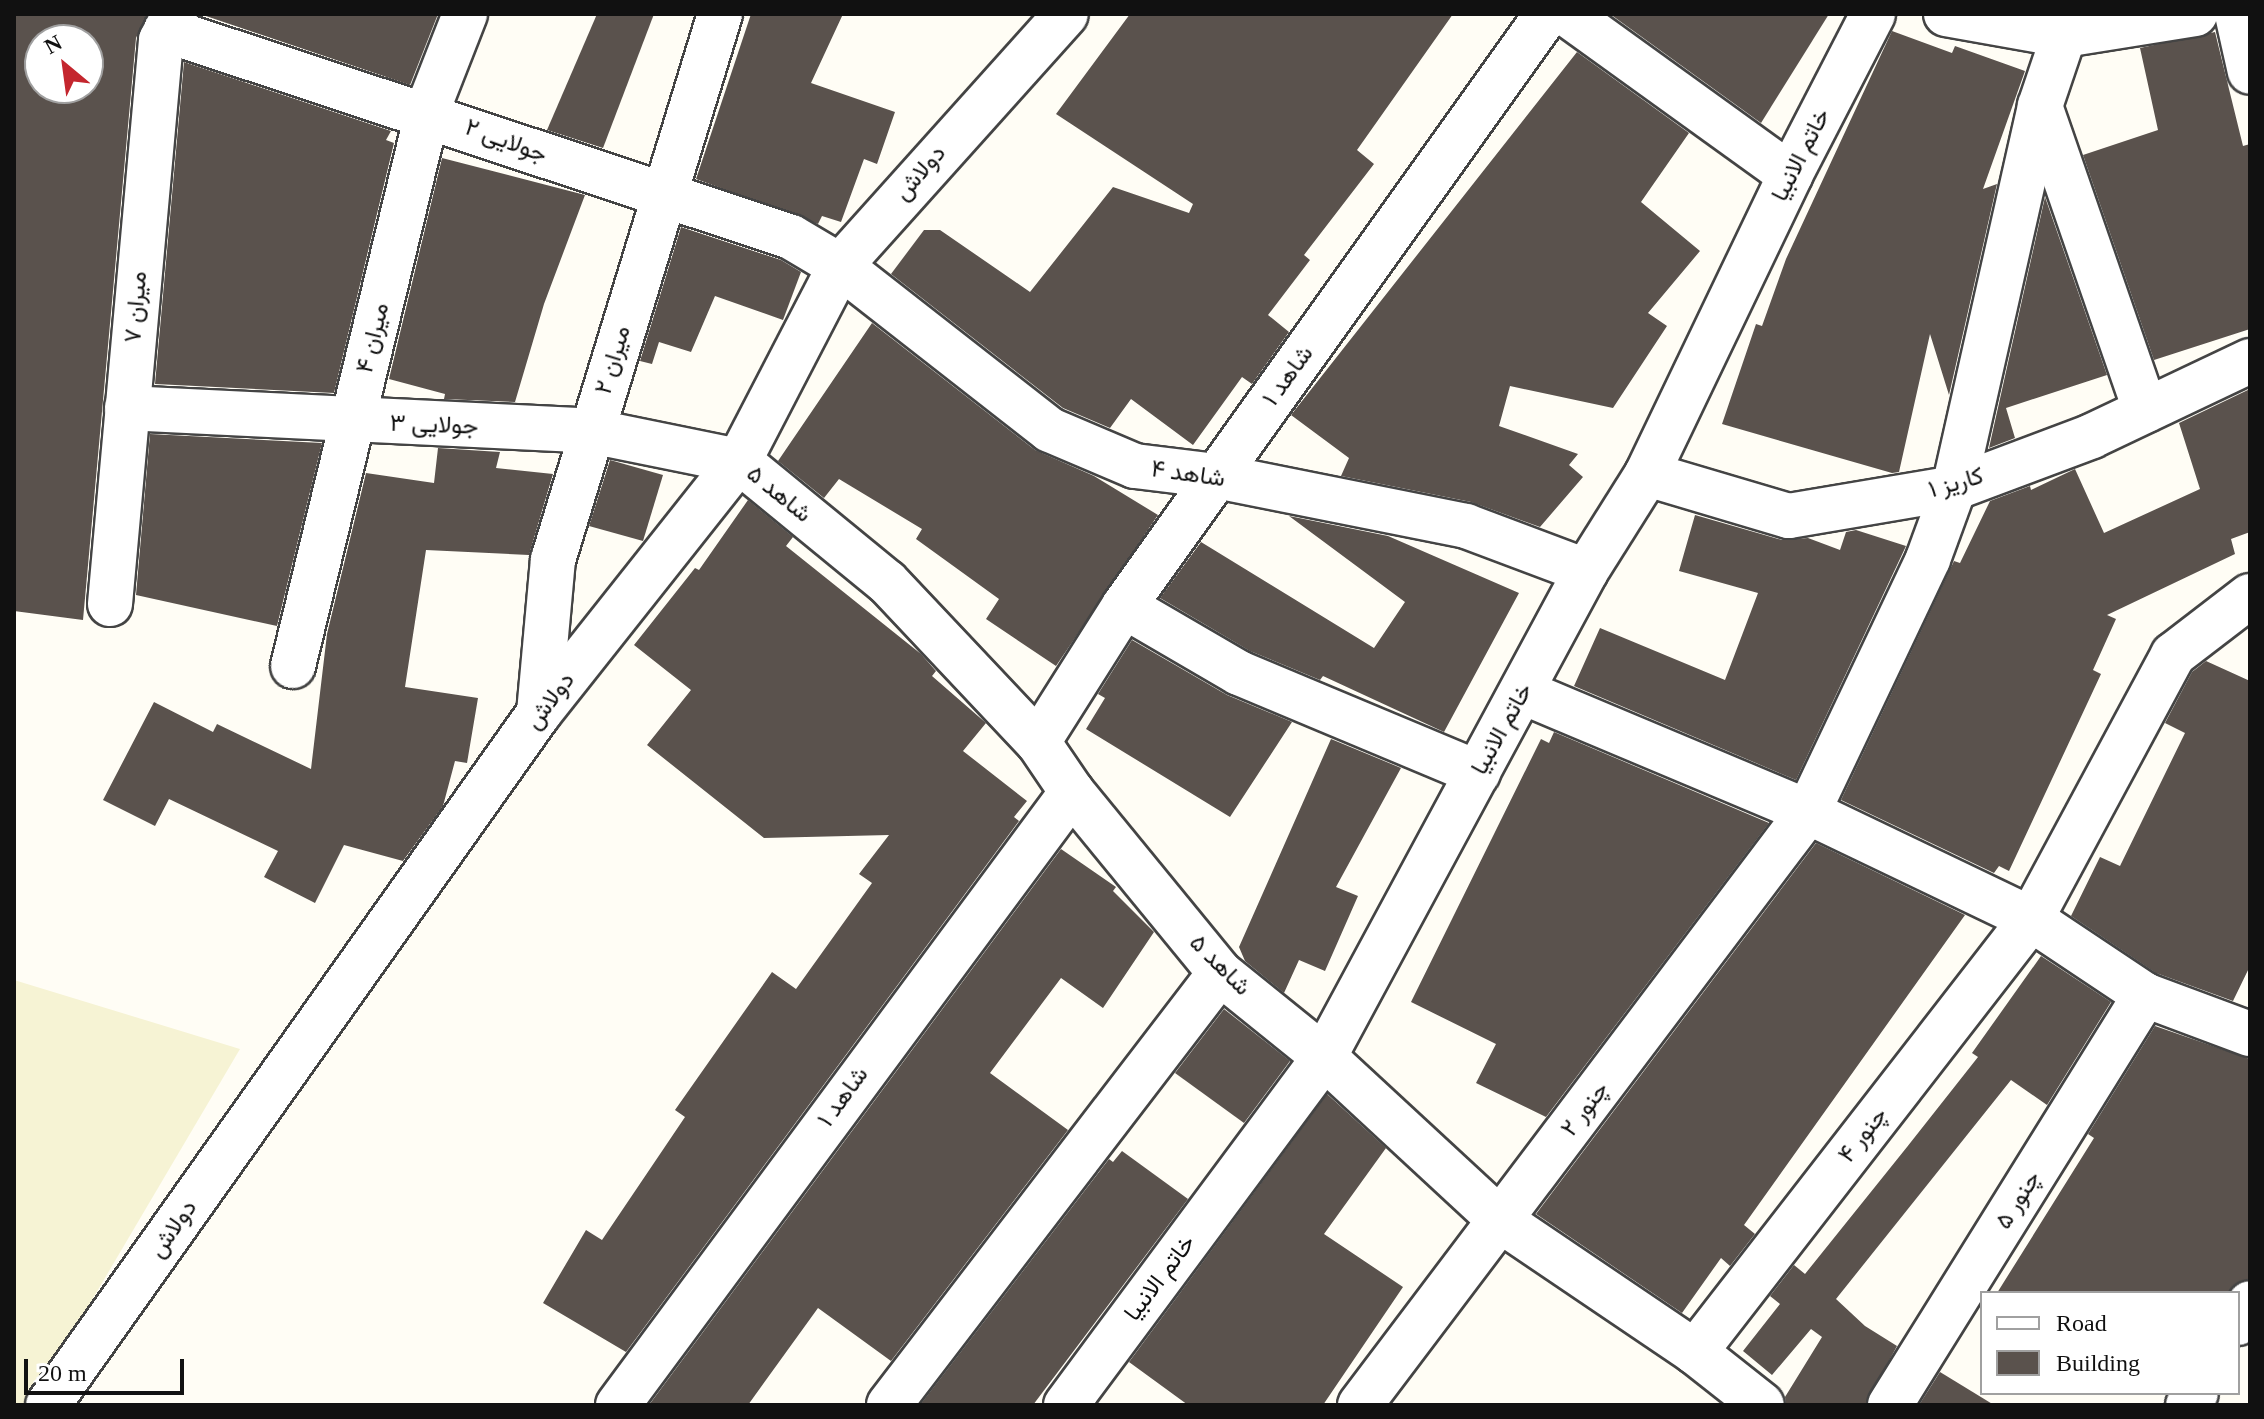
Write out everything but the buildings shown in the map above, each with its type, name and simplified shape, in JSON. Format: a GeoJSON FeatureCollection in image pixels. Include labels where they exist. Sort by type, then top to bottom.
{"type":"FeatureCollection","features":[{"type":"Feature","properties":{"kind":"street","name":"میران ۴"},"geometry":{"type":"LineString","coordinates":[[293,666],[427,113],[465,14]]}},
{"type":"Feature","properties":{"kind":"street","name":"میران ۲"},"geometry":{"type":"LineString","coordinates":[[539,713],[553,560],[720,14]]}},
{"type":"Feature","properties":{"kind":"street","name":"دولاش"},"geometry":{"type":"LineString","coordinates":[[48,1405],[539,713],[739,461],[840,266],[1066,14]]}},
{"type":"Feature","properties":{"kind":"street","name":"شاهد ۱"},"geometry":{"type":"LineString","coordinates":[[1038,742],[1124,606],[1547,14]]}},
{"type":"Feature","properties":{"kind":"street"},"geometry":{"type":"LineString","coordinates":[[1567,14],[1790,175]]}},
{"type":"Feature","properties":{"kind":"street","name":"خاتم الانبیا"},"geometry":{"type":"LineString","coordinates":[[1066,1405],[1324,1057],[1586,571],[1647,474],[1790,175],[1873,14]]}},
{"type":"Feature","properties":{"kind":"street"},"geometry":{"type":"LineString","coordinates":[[1946,14],[2064,35],[2195,14]]}},
{"type":"Feature","properties":{"kind":"street"},"geometry":{"type":"LineString","coordinates":[[2237,14],[2250,72]]}},
{"type":"Feature","properties":{"kind":"street","name":"جولایی ۲"},"geometry":{"type":"LineString","coordinates":[[170,22],[662,197],[791,237],[840,266]]}},
{"type":"Feature","properties":{"kind":"street","name":"میران ۷"},"geometry":{"type":"LineString","coordinates":[[110,604],[161,40],[170,22]]}},
{"type":"Feature","properties":{"kind":"street","name":"چنور ۲"},"geometry":{"type":"LineString","coordinates":[[1360,1405],[1808,812],[1928,559],[1954,488],[2040,106],[2064,35]]}},
{"type":"Feature","properties":{"kind":"street"},"geometry":{"type":"LineString","coordinates":[[2040,106],[2145,410]]}},
{"type":"Feature","properties":{"kind":"street","name":"شاهد ۴"},"geometry":{"type":"LineString","coordinates":[[840,266],[1050,430],[1135,466],[1216,476],[1466,526],[1586,571]]}},
{"type":"Feature","properties":{"kind":"street","name":"کاریز ۱"},"geometry":{"type":"LineString","coordinates":[[1647,474],[1789,516],[1954,488],[2145,410],[2250,361]]}},
{"type":"Feature","properties":{"kind":"street","name":"جولایی ۳"},"geometry":{"type":"LineString","coordinates":[[127,408],[352,423],[591,431],[739,461]]}},
{"type":"Feature","properties":{"kind":"street","name":"شاهد ۵"},"geometry":{"type":"LineString","coordinates":[[739,461],[887,582],[1038,742],[1072,792],[1220,973],[1324,1057],[1500,1220],[1695,1352],[1762,1405]]}},
{"type":"Feature","properties":{"kind":"street","name":"چنور ۴"},"geometry":{"type":"LineString","coordinates":[[1695,1352],[2031,919],[2173,655],[2250,596]]}},
{"type":"Feature","properties":{"kind":"street"},"geometry":{"type":"LineString","coordinates":[[1124,606],[1239,673],[1478,773]]}},
{"type":"Feature","properties":{"kind":"street"},"geometry":{"type":"LineString","coordinates":[[1523,692],[1808,812],[2031,919],[2145,995],[2250,1034]]}},
{"type":"Feature","properties":{"kind":"street","name":"شاهد ۱"},"geometry":{"type":"LineString","coordinates":[[618,1405],[1072,792]]}},
{"type":"Feature","properties":{"kind":"street"},"geometry":{"type":"LineString","coordinates":[[889,1405],[1220,973]]}},
{"type":"Feature","properties":{"kind":"street","name":"چنور ۵"},"geometry":{"type":"LineString","coordinates":[[1890,1405],[2145,995]]}},
{"type":"Feature","properties":{"kind":"shaded area"},"geometry":{"type":"Polygon","coordinates":[[[14,980],[240,1049],[30,1405],[14,1405],[14,980]]]}}]}
